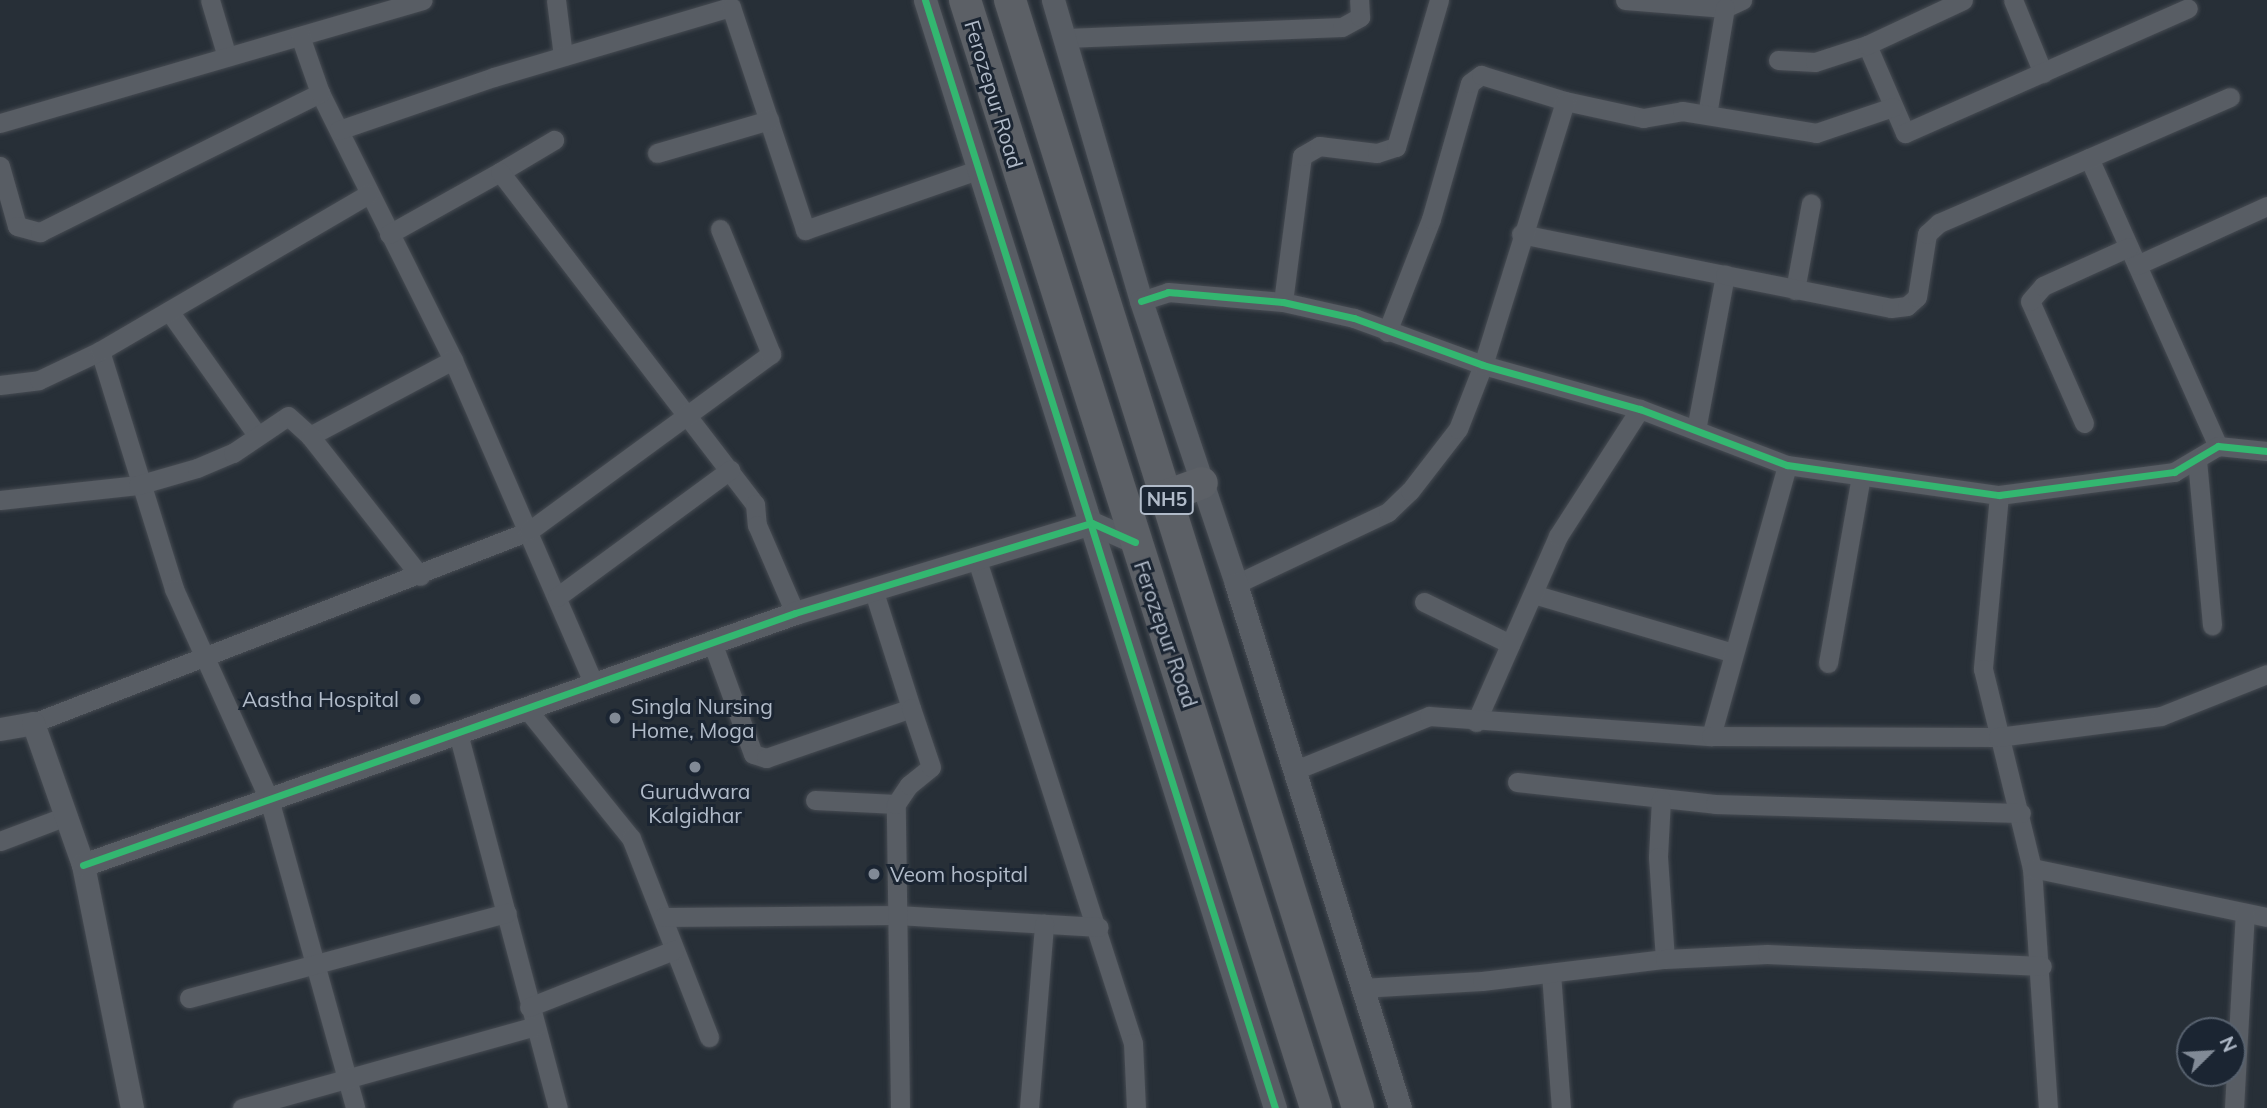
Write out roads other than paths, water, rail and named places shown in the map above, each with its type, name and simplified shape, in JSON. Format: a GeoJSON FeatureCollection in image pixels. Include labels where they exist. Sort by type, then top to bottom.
{"type":"FeatureCollection","features":[{"type":"Feature","properties":{"kind":"highway","name":"Ferozepur Road"},"geometry":{"type":"LineString","coordinates":[[965,0],[1061,299],[1135,542],[1197,724],[1316,1108]]}},
{"type":"Feature","properties":{"kind":"highway","name":"Ferozepur Road"},"geometry":{"type":"LineString","coordinates":[[1010,0],[1358,1108]]}},
{"type":"Feature","properties":{"kind":"highway"},"geometry":{"type":"LineString","coordinates":[[1166,496],[1202,483]]}},
{"type":"Feature","properties":{"kind":"street"},"geometry":{"type":"LineString","coordinates":[[210,0],[227,57]]}},
{"type":"Feature","properties":{"kind":"street"},"geometry":{"type":"LineString","coordinates":[[0,123],[422,0]]}},
{"type":"Feature","properties":{"kind":"street"},"geometry":{"type":"LineString","coordinates":[[556,0],[563,56]]}},
{"type":"Feature","properties":{"kind":"street"},"geometry":{"type":"LineString","coordinates":[[338,130],[563,56],[750,0]]}},
{"type":"Feature","properties":{"kind":"street"},"geometry":{"type":"LineString","coordinates":[[925,0],[977,170],[1093,523],[1275,1108]]}},
{"type":"Feature","properties":{"kind":"street"},"geometry":{"type":"LineString","coordinates":[[1053,0],[1141,301],[1236,584],[1400,1108]]}},
{"type":"Feature","properties":{"kind":"street"},"geometry":{"type":"LineString","coordinates":[[1066,38],[1342,27],[1360,17],[1359,0]]}},
{"type":"Feature","properties":{"kind":"street"},"geometry":{"type":"LineString","coordinates":[[1283,302],[1301,156],[1319,146],[1377,153],[1396,147],[1439,0]]}},
{"type":"Feature","properties":{"kind":"street"},"geometry":{"type":"LineString","coordinates":[[1625,0],[1733,4],[1707,115]]}},
{"type":"Feature","properties":{"kind":"street"},"geometry":{"type":"LineString","coordinates":[[1778,60],[1815,62],[1867,45],[1963,0]]}},
{"type":"Feature","properties":{"kind":"street"},"geometry":{"type":"LineString","coordinates":[[2013,0],[2043,73]]}},
{"type":"Feature","properties":{"kind":"street"},"geometry":{"type":"LineString","coordinates":[[731,6],[805,230],[977,170]]}},
{"type":"Feature","properties":{"kind":"street"},"geometry":{"type":"LineString","coordinates":[[1867,45],[1905,133],[2188,8]]}},
{"type":"Feature","properties":{"kind":"street"},"geometry":{"type":"LineString","coordinates":[[300,36],[320,93],[453,360],[594,684]]}},
{"type":"Feature","properties":{"kind":"street"},"geometry":{"type":"LineString","coordinates":[[1387,332],[1430,219],[1471,83],[1487,75],[1565,101],[1643,118],[1674,111],[1816,134],[1893,107]]}},
{"type":"Feature","properties":{"kind":"street"},"geometry":{"type":"LineString","coordinates":[[0,166],[17,226],[40,232],[320,93]]}},
{"type":"Feature","properties":{"kind":"street"},"geometry":{"type":"LineString","coordinates":[[1521,234],[1891,308],[1907,306],[1917,297],[1925,242],[1932,228],[2230,97]]}},
{"type":"Feature","properties":{"kind":"street"},"geometry":{"type":"LineString","coordinates":[[1236,584],[1375,520],[1400,503],[1458,429],[1483,365],[1521,234],[1565,101]]}},
{"type":"Feature","properties":{"kind":"street"},"geometry":{"type":"LineString","coordinates":[[657,153],[769,120]]}},
{"type":"Feature","properties":{"kind":"street"},"geometry":{"type":"LineString","coordinates":[[388,234],[554,140]]}},
{"type":"Feature","properties":{"kind":"street"},"geometry":{"type":"LineString","coordinates":[[2090,158],[2218,446]]}},
{"type":"Feature","properties":{"kind":"street"},"geometry":{"type":"LineString","coordinates":[[500,172],[689,413],[755,504],[757,525],[795,613]]}},
{"type":"Feature","properties":{"kind":"street"},"geometry":{"type":"LineString","coordinates":[[0,385],[39,380],[100,351],[369,194]]}},
{"type":"Feature","properties":{"kind":"street"},"geometry":{"type":"LineString","coordinates":[[1796,290],[1811,203]]}},
{"type":"Feature","properties":{"kind":"street"},"geometry":{"type":"LineString","coordinates":[[2084,423],[2030,301],[2043,286],[2267,206]]}},
{"type":"Feature","properties":{"kind":"street"},"geometry":{"type":"LineString","coordinates":[[0,729],[33,723],[203,656],[420,576],[529,531],[771,354],[720,229]]}},
{"type":"Feature","properties":{"kind":"street"},"geometry":{"type":"LineString","coordinates":[[1696,430],[1725,275]]}},
{"type":"Feature","properties":{"kind":"street"},"geometry":{"type":"LineString","coordinates":[[1141,301],[1168,292],[1283,302],[1354,318],[1483,365],[1640,409],[1787,465],[1999,495],[2174,472],[2218,446],[2267,451]]}},
{"type":"Feature","properties":{"kind":"street"},"geometry":{"type":"LineString","coordinates":[[169,311],[257,435]]}},
{"type":"Feature","properties":{"kind":"street"},"geometry":{"type":"LineString","coordinates":[[100,351],[138,485],[203,656],[269,799],[355,1108]]}},
{"type":"Feature","properties":{"kind":"street"},"geometry":{"type":"LineString","coordinates":[[310,436],[453,360]]}},
{"type":"Feature","properties":{"kind":"street"},"geometry":{"type":"LineString","coordinates":[[1476,722],[1558,536],[1640,409]]}},
{"type":"Feature","properties":{"kind":"street"},"geometry":{"type":"LineString","coordinates":[[0,500],[138,485],[222,458],[288,416],[310,436],[420,576]]}},
{"type":"Feature","properties":{"kind":"street"},"geometry":{"type":"LineString","coordinates":[[2197,460],[2212,625]]}},
{"type":"Feature","properties":{"kind":"street"},"geometry":{"type":"LineString","coordinates":[[1711,736],[1787,465]]}},
{"type":"Feature","properties":{"kind":"street"},"geometry":{"type":"LineString","coordinates":[[557,597],[730,470]]}},
{"type":"Feature","properties":{"kind":"street"},"geometry":{"type":"LineString","coordinates":[[1828,663],[1861,476]]}},
{"type":"Feature","properties":{"kind":"street"},"geometry":{"type":"LineString","coordinates":[[1999,495],[1983,660],[1998,737],[2021,813],[2032,868],[2042,965],[2049,1108]]}},
{"type":"Feature","properties":{"kind":"street"},"geometry":{"type":"LineString","coordinates":[[83,865],[795,613],[976,557],[1093,523],[1135,542]]}},
{"type":"Feature","properties":{"kind":"street"},"geometry":{"type":"LineString","coordinates":[[976,557],[1099,927],[1133,1043],[1136,1108]]}},
{"type":"Feature","properties":{"kind":"street"},"geometry":{"type":"LineString","coordinates":[[873,589],[931,767],[909,785],[896,804],[900,1108]]}},
{"type":"Feature","properties":{"kind":"street"},"geometry":{"type":"LineString","coordinates":[[1533,594],[1734,653]]}},
{"type":"Feature","properties":{"kind":"street"},"geometry":{"type":"LineString","coordinates":[[1424,602],[1510,644]]}},
{"type":"Feature","properties":{"kind":"street"},"geometry":{"type":"LineString","coordinates":[[712,642],[757,757],[766,758],[911,708]]}},
{"type":"Feature","properties":{"kind":"street"},"geometry":{"type":"LineString","coordinates":[[1293,771],[1416,718],[1711,736],[1998,737],[2161,716],[2267,674]]}},
{"type":"Feature","properties":{"kind":"street"},"geometry":{"type":"LineString","coordinates":[[526,708],[632,838],[709,1037]]}},
{"type":"Feature","properties":{"kind":"street"},"geometry":{"type":"LineString","coordinates":[[33,723],[83,865],[132,1108]]}},
{"type":"Feature","properties":{"kind":"street"},"geometry":{"type":"LineString","coordinates":[[458,733],[558,1108]]}},
{"type":"Feature","properties":{"kind":"street"},"geometry":{"type":"LineString","coordinates":[[1517,782],[1661,799],[2021,813]]}},
{"type":"Feature","properties":{"kind":"street"},"geometry":{"type":"LineString","coordinates":[[1661,799],[1658,857],[1665,959]]}},
{"type":"Feature","properties":{"kind":"street"},"geometry":{"type":"LineString","coordinates":[[815,800],[896,804]]}},
{"type":"Feature","properties":{"kind":"street"},"geometry":{"type":"LineString","coordinates":[[0,841],[66,816]]}},
{"type":"Feature","properties":{"kind":"street"},"geometry":{"type":"LineString","coordinates":[[2032,868],[2267,917]]}},
{"type":"Feature","properties":{"kind":"street"},"geometry":{"type":"LineString","coordinates":[[189,998],[315,962],[507,913]]}},
{"type":"Feature","properties":{"kind":"street"},"geometry":{"type":"LineString","coordinates":[[2234,1108],[2245,913]]}},
{"type":"Feature","properties":{"kind":"street"},"geometry":{"type":"LineString","coordinates":[[663,917],[897,915],[1099,927]]}},
{"type":"Feature","properties":{"kind":"street"},"geometry":{"type":"LineString","coordinates":[[1029,1108],[1044,924]]}},
{"type":"Feature","properties":{"kind":"street"},"geometry":{"type":"LineString","coordinates":[[242,1108],[347,1080],[532,1016],[674,950]]}},
{"type":"Feature","properties":{"kind":"street"},"geometry":{"type":"LineString","coordinates":[[1361,988],[1551,973],[1665,959],[1767,954],[2042,965]]}},
{"type":"Feature","properties":{"kind":"street"},"geometry":{"type":"LineString","coordinates":[[1551,973],[1561,1108]]}},
{"type":"Feature","properties":{"kind":"place","name":"Aastha Hospital"},"geometry":{"type":"Point","coordinates":[415,699]}},
{"type":"Feature","properties":{"kind":"place","name":"Singla Nursing Home, Moga"},"geometry":{"type":"Point","coordinates":[615,718]}},
{"type":"Feature","properties":{"kind":"place","name":"Gurudwara Kalgidhar"},"geometry":{"type":"Point","coordinates":[695,767]}},
{"type":"Feature","properties":{"kind":"place","name":"Veom hospital"},"geometry":{"type":"Point","coordinates":[874,874]}}]}
